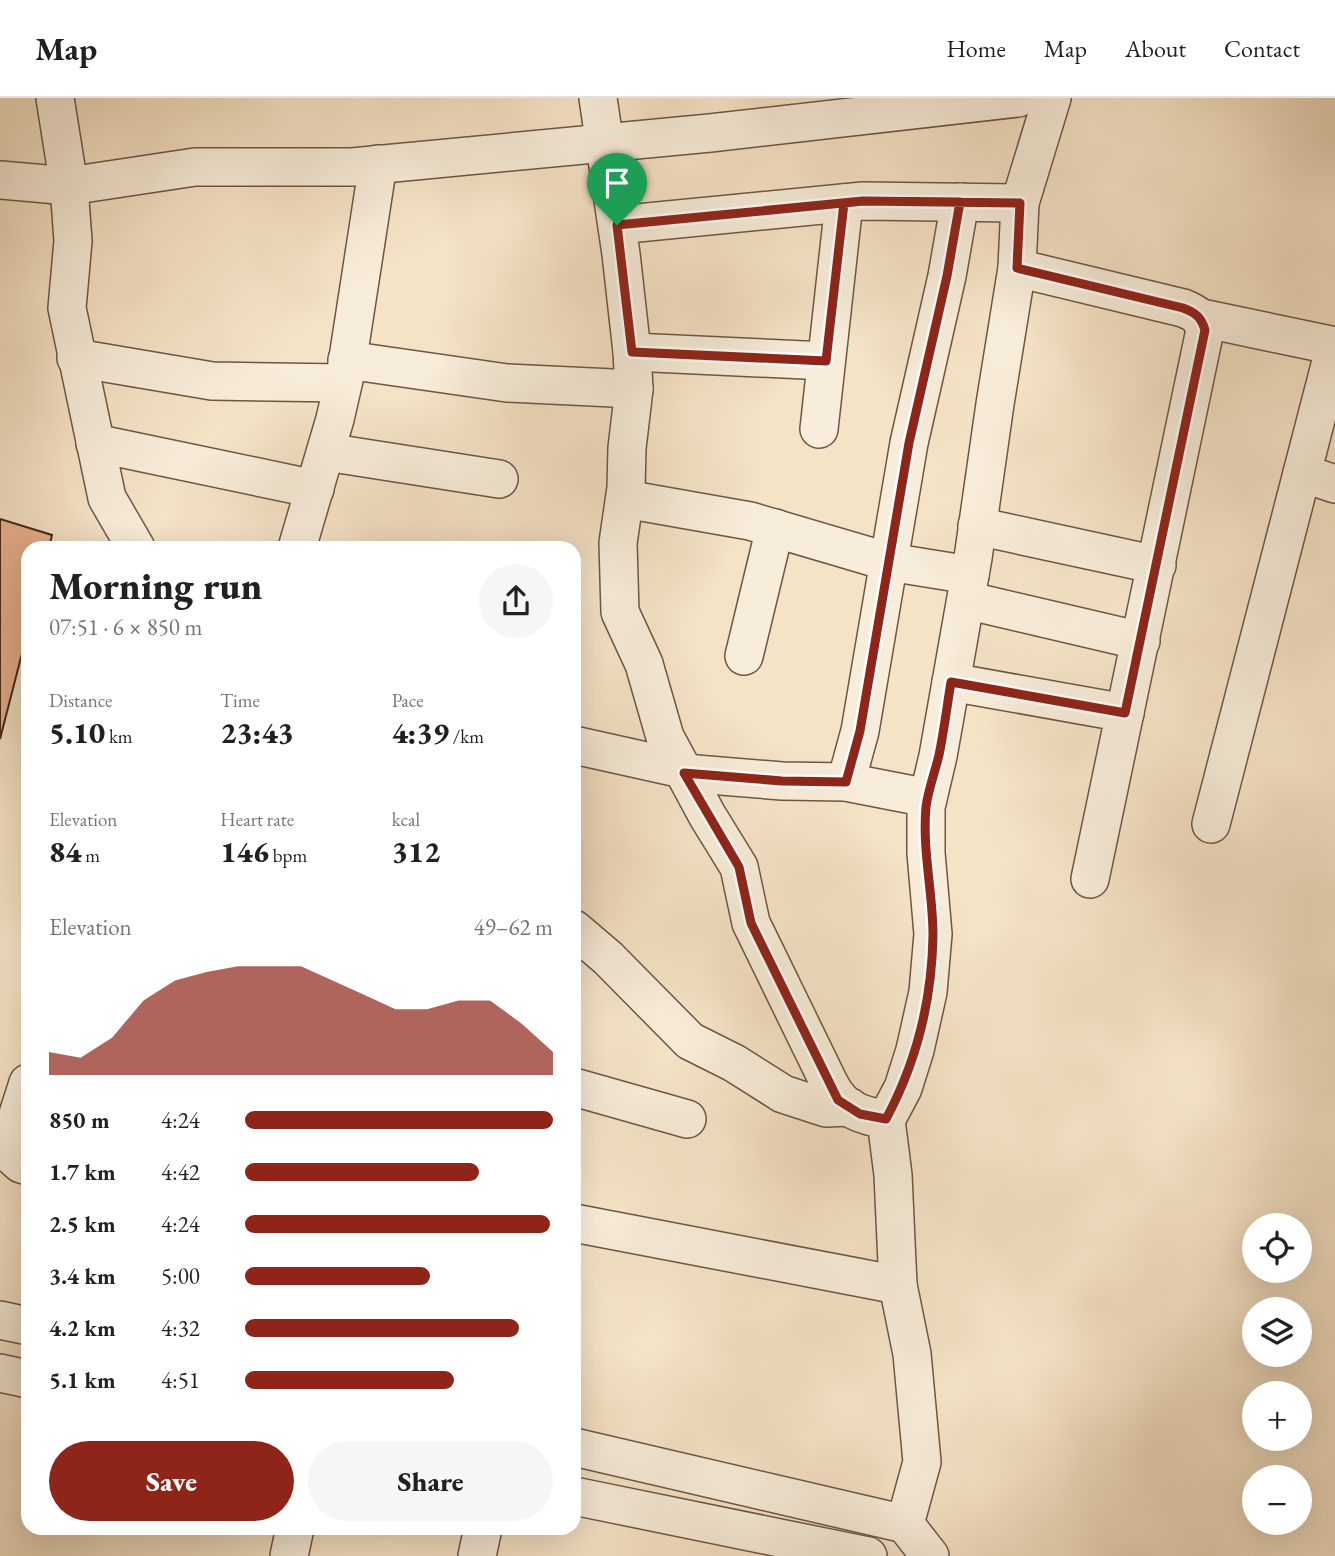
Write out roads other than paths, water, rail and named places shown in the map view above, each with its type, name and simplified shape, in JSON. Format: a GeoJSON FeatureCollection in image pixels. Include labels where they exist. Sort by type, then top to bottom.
{"type":"FeatureCollection","features":[{"type":"Feature","properties":{"kind":"street"},"geometry":{"type":"LineString","coordinates":[[55,98],[69,186],[73,241],[67,308],[107,498],[132,541]]}},
{"type":"Feature","properties":{"kind":"street"},"geometry":{"type":"LineString","coordinates":[[598,98],[617,225],[634,389],[627,448],[625,499],[618,542],[620,612],[644,664],[665,737],[739,867],[751,923],[830,1085],[838,1100],[860,1114],[886,1119]]}},
{"type":"Feature","properties":{"kind":"street"},"geometry":{"type":"LineString","coordinates":[[0,180],[69,186],[195,167],[352,167],[842,119],[1018,98]]}},
{"type":"Feature","properties":{"kind":"street"},"geometry":{"type":"LineString","coordinates":[[581,1449],[918,1546],[922,1462],[912,1354],[898,1284],[893,1175],[886,1119],[903,1088],[928,992],[933,934],[926,853],[928,798],[939,756],[968,587],[1017,268],[1020,203],[1052,98]]}},
{"type":"Feature","properties":{"kind":"street"},"geometry":{"type":"LineString","coordinates":[[299,541],[326,452],[345,371],[378,164]]}},
{"type":"Feature","properties":{"kind":"street"},"geometry":{"type":"LineString","coordinates":[[617,225],[863,201],[1020,203]]}},
{"type":"Feature","properties":{"kind":"street"},"geometry":{"type":"LineString","coordinates":[[846,782],[860,731],[909,443],[947,276],[960,202]]}},
{"type":"Feature","properties":{"kind":"street"},"geometry":{"type":"LineString","coordinates":[[819,429],[844,203]]}},
{"type":"Feature","properties":{"kind":"street"},"geometry":{"type":"LineString","coordinates":[[1017,268],[1183,308],[1202,318],[1335,346],[1319,479],[1211,824]]}},
{"type":"Feature","properties":{"kind":"street"},"geometry":{"type":"LineString","coordinates":[[1090,878],[1204,341],[1202,318]]}},
{"type":"Feature","properties":{"kind":"street"},"geometry":{"type":"LineString","coordinates":[[632,352],[826,361]]}},
{"type":"Feature","properties":{"kind":"street"},"geometry":{"type":"LineString","coordinates":[[76,358],[212,381],[345,371],[634,389]]}},
{"type":"Feature","properties":{"kind":"street"},"geometry":{"type":"LineString","coordinates":[[95,443],[314,489]]}},
{"type":"Feature","properties":{"kind":"street"},"geometry":{"type":"LineString","coordinates":[[326,452],[499,479]]}},
{"type":"Feature","properties":{"kind":"street"},"geometry":{"type":"LineString","coordinates":[[625,499],[750,521],[1141,641]]}},
{"type":"Feature","properties":{"kind":"street"},"geometry":{"type":"LineString","coordinates":[[977,526],[1157,565]]}},
{"type":"Feature","properties":{"kind":"street"},"geometry":{"type":"LineString","coordinates":[[744,656],[775,528]]}},
{"type":"Feature","properties":{"kind":"street"},"geometry":{"type":"LineString","coordinates":[[951,682],[1125,713]]}},
{"type":"Feature","properties":{"kind":"street"},"geometry":{"type":"LineString","coordinates":[[581,747],[683,771],[782,781],[846,782],[928,798]]}},
{"type":"Feature","properties":{"kind":"street"},"geometry":{"type":"LineString","coordinates":[[581,935],[608,958],[690,1041],[734,1063],[783,1094],[826,1108],[850,1107]]}},
{"type":"Feature","properties":{"kind":"street"},"geometry":{"type":"LineString","coordinates":[[581,1089],[687,1119]]}},
{"type":"Feature","properties":{"kind":"street"},"geometry":{"type":"LineString","coordinates":[[21,1105],[10,1139],[12,1156],[21,1164]]}},
{"type":"Feature","properties":{"kind":"street"},"geometry":{"type":"LineString","coordinates":[[581,1224],[898,1284]]}},
{"type":"Feature","properties":{"kind":"street"},"geometry":{"type":"LineString","coordinates":[[0,1320],[21,1324]]}},
{"type":"Feature","properties":{"kind":"street"},"geometry":{"type":"LineString","coordinates":[[0,1373],[21,1378]]}},
{"type":"Feature","properties":{"kind":"street"},"geometry":{"type":"LineString","coordinates":[[581,1497],[868,1556]]}},
{"type":"Feature","properties":{"kind":"street"},"geometry":{"type":"LineString","coordinates":[[289,1556],[294,1535]]}},
{"type":"Feature","properties":{"kind":"street"},"geometry":{"type":"LineString","coordinates":[[477,1556],[482,1535]]}}]}
